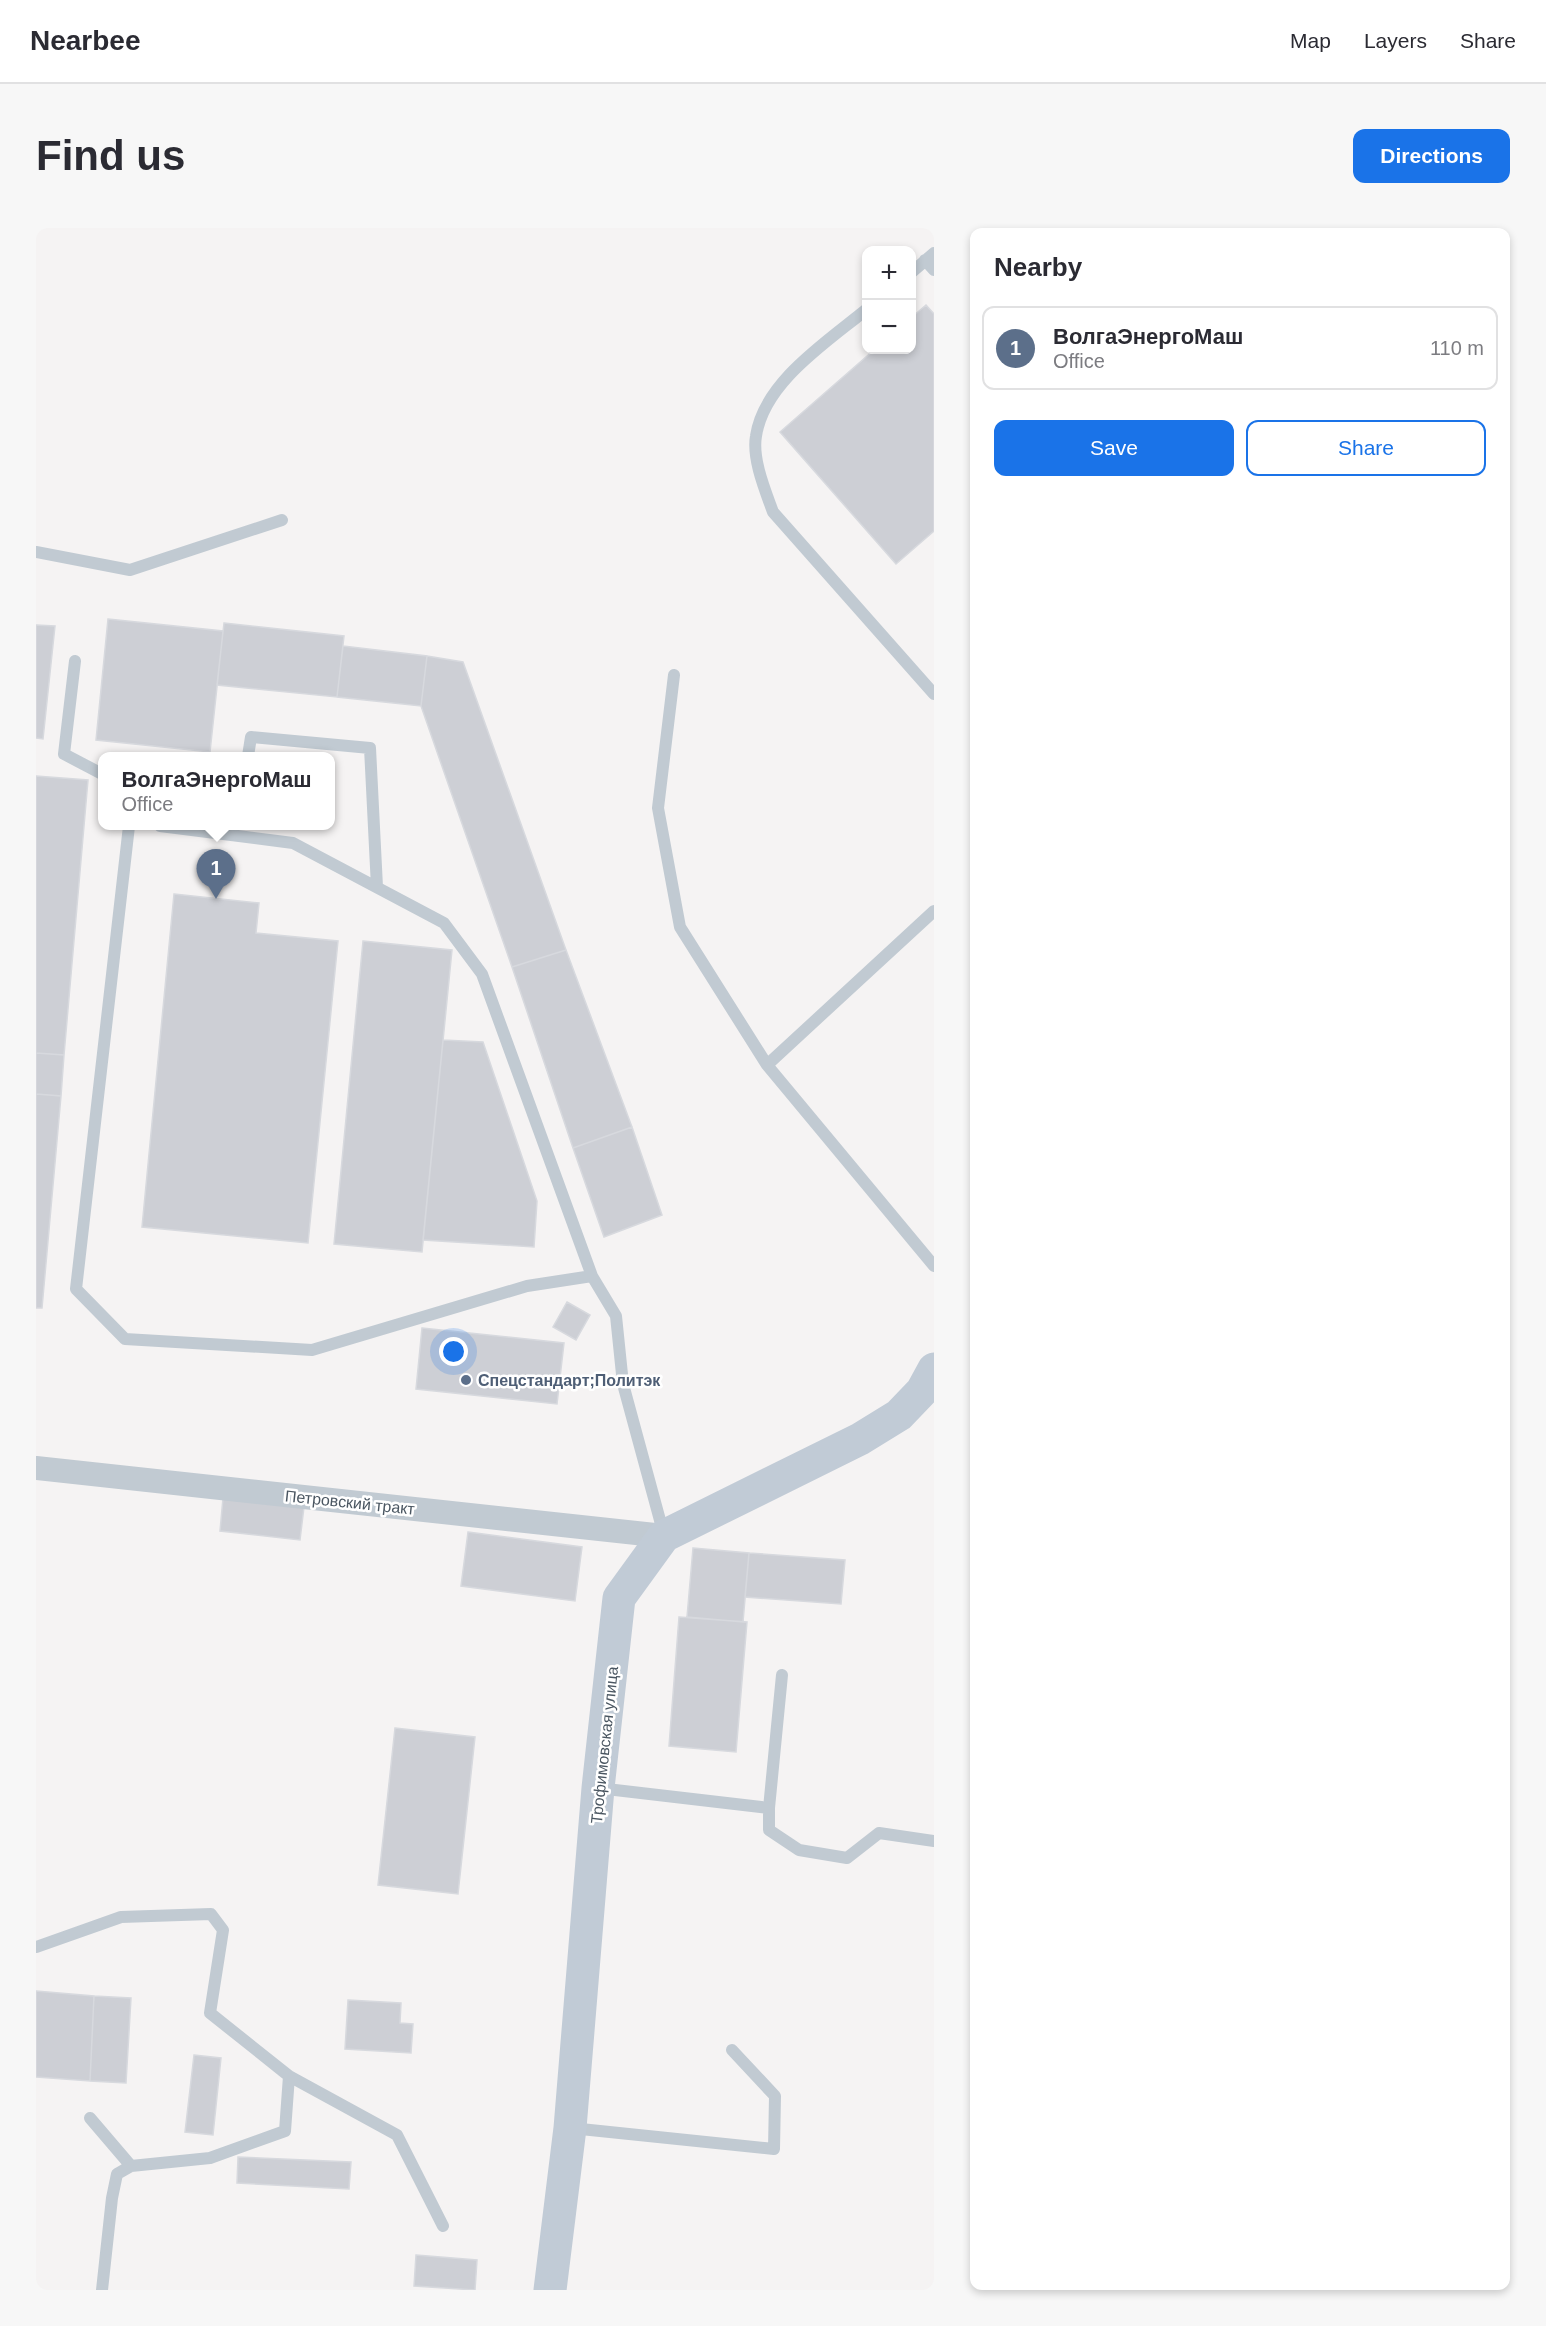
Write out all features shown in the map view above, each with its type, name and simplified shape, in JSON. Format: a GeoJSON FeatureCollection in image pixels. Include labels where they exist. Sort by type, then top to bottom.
{"type":"FeatureCollection","features":[{"type":"Feature","properties":{"kind":"street","name":"Трофимовская улица"},"geometry":{"type":"LineString","coordinates":[[550,2290],[570,2128],[598,1788],[619,1598],[664,1536],[860,1439],[899,1415],[928,1386]]}},
{"type":"Feature","properties":{"kind":"street","name":"Петровский тракт"},"geometry":{"type":"LineString","coordinates":[[36,1468],[664,1536]]}},
{"type":"Feature","properties":{"kind":"lane"},"geometry":{"type":"LineString","coordinates":[[916,269],[930,257],[934,270]]}},
{"type":"Feature","properties":{"kind":"lane"},"geometry":{"type":"LineString","coordinates":[[862,313],[793,370],[763,407],[755,437],[760,476],[773,512],[934,694]]}},
{"type":"Feature","properties":{"kind":"lane"},"geometry":{"type":"LineString","coordinates":[[36,552],[130,570],[282,520]]}},
{"type":"Feature","properties":{"kind":"lane"},"geometry":{"type":"LineString","coordinates":[[75,661],[64,754],[98,772]]}},
{"type":"Feature","properties":{"kind":"lane"},"geometry":{"type":"LineString","coordinates":[[674,675],[658,808],[680,927],[767,1065],[934,1266]]}},
{"type":"Feature","properties":{"kind":"lane"},"geometry":{"type":"LineString","coordinates":[[249,752],[251,737],[370,748],[377,887]]}},
{"type":"Feature","properties":{"kind":"lane"},"geometry":{"type":"LineString","coordinates":[[128,830],[76,1289],[124,1339],[312,1350],[527,1286],[592,1276]]}},
{"type":"Feature","properties":{"kind":"lane"},"geometry":{"type":"LineString","coordinates":[[238,831],[293,843],[444,923],[482,974],[592,1276],[616,1316],[624,1384],[664,1536]]}},
{"type":"Feature","properties":{"kind":"lane"},"geometry":{"type":"LineString","coordinates":[[767,1065],[934,911]]}},
{"type":"Feature","properties":{"kind":"lane"},"geometry":{"type":"LineString","coordinates":[[782,1675],[769,1808],[769,1830],[799,1850],[847,1858],[879,1833],[934,1841]]}},
{"type":"Feature","properties":{"kind":"lane"},"geometry":{"type":"LineString","coordinates":[[598,1788],[769,1808]]}},
{"type":"Feature","properties":{"kind":"lane"},"geometry":{"type":"LineString","coordinates":[[36,1947],[121,1917],[211,1914],[224,1930],[210,2013],[289,2076],[397,2135],[443,2226]]}},
{"type":"Feature","properties":{"kind":"lane"},"geometry":{"type":"LineString","coordinates":[[570,2128],[774,2149],[775,2096],[732,2050]]}},
{"type":"Feature","properties":{"kind":"lane"},"geometry":{"type":"LineString","coordinates":[[102,2290],[112,2198],[117,2174],[131,2166],[210,2158],[285,2131],[289,2076]]}},
{"type":"Feature","properties":{"kind":"lane"},"geometry":{"type":"LineString","coordinates":[[90,2118],[131,2166]]}},
{"type":"Feature","properties":{"kind":"building"},"geometry":{"type":"Polygon","coordinates":[[[926,305],[934,314],[934,531],[896,564],[780,432],[869,354],[916,354],[916,314],[926,305]]]}},
{"type":"Feature","properties":{"kind":"building"},"geometry":{"type":"Polygon","coordinates":[[[108,619],[223,631],[210,752],[96,740],[108,619]]]}},
{"type":"Feature","properties":{"kind":"building"},"geometry":{"type":"Polygon","coordinates":[[[224,623],[344,636],[337,697],[217,685],[224,623]]]}},
{"type":"Feature","properties":{"kind":"building"},"geometry":{"type":"Polygon","coordinates":[[[36,625],[55,626],[43,739],[36,738],[36,625]]]}},
{"type":"Feature","properties":{"kind":"building"},"geometry":{"type":"Polygon","coordinates":[[[343,646],[427,656],[421,706],[337,697],[343,646]]]}},
{"type":"Feature","properties":{"kind":"building"},"geometry":{"type":"Polygon","coordinates":[[[427,656],[463,662],[566,950],[512,967],[421,706],[427,656]]]}},
{"type":"Feature","properties":{"kind":"building"},"geometry":{"type":"Polygon","coordinates":[[[36,776],[88,780],[64,1055],[36,1053],[36,776]]]}},
{"type":"Feature","properties":{"kind":"building"},"geometry":{"type":"Polygon","coordinates":[[[174,894],[259,903],[256,933],[338,941],[308,1243],[142,1227],[174,894]]]}},
{"type":"Feature","properties":{"kind":"building"},"geometry":{"type":"Polygon","coordinates":[[[363,941],[452,950],[422,1252],[334,1244],[363,941]]]}},
{"type":"Feature","properties":{"kind":"building"},"geometry":{"type":"Polygon","coordinates":[[[566,950],[632,1127],[573,1148],[512,967],[566,950]]]}},
{"type":"Feature","properties":{"kind":"building"},"geometry":{"type":"Polygon","coordinates":[[[443,1040],[483,1042],[537,1201],[534,1247],[423,1240],[443,1040]]]}},
{"type":"Feature","properties":{"kind":"building"},"geometry":{"type":"Polygon","coordinates":[[[36,1053],[64,1055],[61,1096],[36,1094],[36,1053]]]}},
{"type":"Feature","properties":{"kind":"building"},"geometry":{"type":"Polygon","coordinates":[[[36,1094],[61,1096],[42,1308],[36,1308],[36,1094]]]}},
{"type":"Feature","properties":{"kind":"building"},"geometry":{"type":"Polygon","coordinates":[[[632,1127],[662,1215],[604,1237],[573,1148],[632,1127]]]}},
{"type":"Feature","properties":{"kind":"building"},"geometry":{"type":"Polygon","coordinates":[[[567,1302],[590,1315],[576,1340],[553,1327],[567,1302]]]}},
{"type":"Feature","properties":{"kind":"building"},"geometry":{"type":"Polygon","coordinates":[[[422,1328],[564,1343],[557,1404],[416,1389],[422,1328]]]}},
{"type":"Feature","properties":{"kind":"building"},"geometry":{"type":"Polygon","coordinates":[[[223,1498],[304,1507],[300,1540],[220,1531],[223,1498]]]}},
{"type":"Feature","properties":{"kind":"building"},"geometry":{"type":"Polygon","coordinates":[[[468,1532],[582,1547],[575,1601],[461,1586],[468,1532]]]}},
{"type":"Feature","properties":{"kind":"building"},"geometry":{"type":"Polygon","coordinates":[[[693,1548],[749,1553],[743,1622],[687,1617],[693,1548]]]}},
{"type":"Feature","properties":{"kind":"building"},"geometry":{"type":"Polygon","coordinates":[[[749,1553],[845,1560],[841,1604],[745,1597],[749,1553]]]}},
{"type":"Feature","properties":{"kind":"building"},"geometry":{"type":"Polygon","coordinates":[[[679,1617],[747,1622],[736,1752],[669,1746],[679,1617]]]}},
{"type":"Feature","properties":{"kind":"building"},"geometry":{"type":"Polygon","coordinates":[[[395,1728],[475,1737],[458,1894],[378,1885],[395,1728]]]}},
{"type":"Feature","properties":{"kind":"building"},"geometry":{"type":"Polygon","coordinates":[[[36,1991],[94,1996],[90,2081],[36,2077],[36,1991]]]}},
{"type":"Feature","properties":{"kind":"building"},"geometry":{"type":"Polygon","coordinates":[[[94,1996],[131,1998],[126,2083],[90,2081],[94,1996]]]}},
{"type":"Feature","properties":{"kind":"building"},"geometry":{"type":"Polygon","coordinates":[[[348,2000],[401,2003],[400,2023],[413,2024],[411,2053],[345,2049],[348,2000]]]}},
{"type":"Feature","properties":{"kind":"building"},"geometry":{"type":"Polygon","coordinates":[[[194,2055],[221,2058],[213,2135],[185,2132],[194,2055]]]}},
{"type":"Feature","properties":{"kind":"building"},"geometry":{"type":"Polygon","coordinates":[[[238,2157],[351,2162],[349,2189],[237,2183],[238,2157]]]}},
{"type":"Feature","properties":{"kind":"building"},"geometry":{"type":"Polygon","coordinates":[[[416,2255],[477,2260],[475,2290],[414,2286],[416,2255]]]}},
{"type":"Feature","properties":{"kind":"place","name":"ВолгаЭнергоМаш"},"geometry":{"type":"Point","coordinates":[216,899]}},
{"type":"Feature","properties":{"kind":"place","name":"Спецстандарт;Политэк"},"geometry":{"type":"Point","coordinates":[466,1380]}}]}
